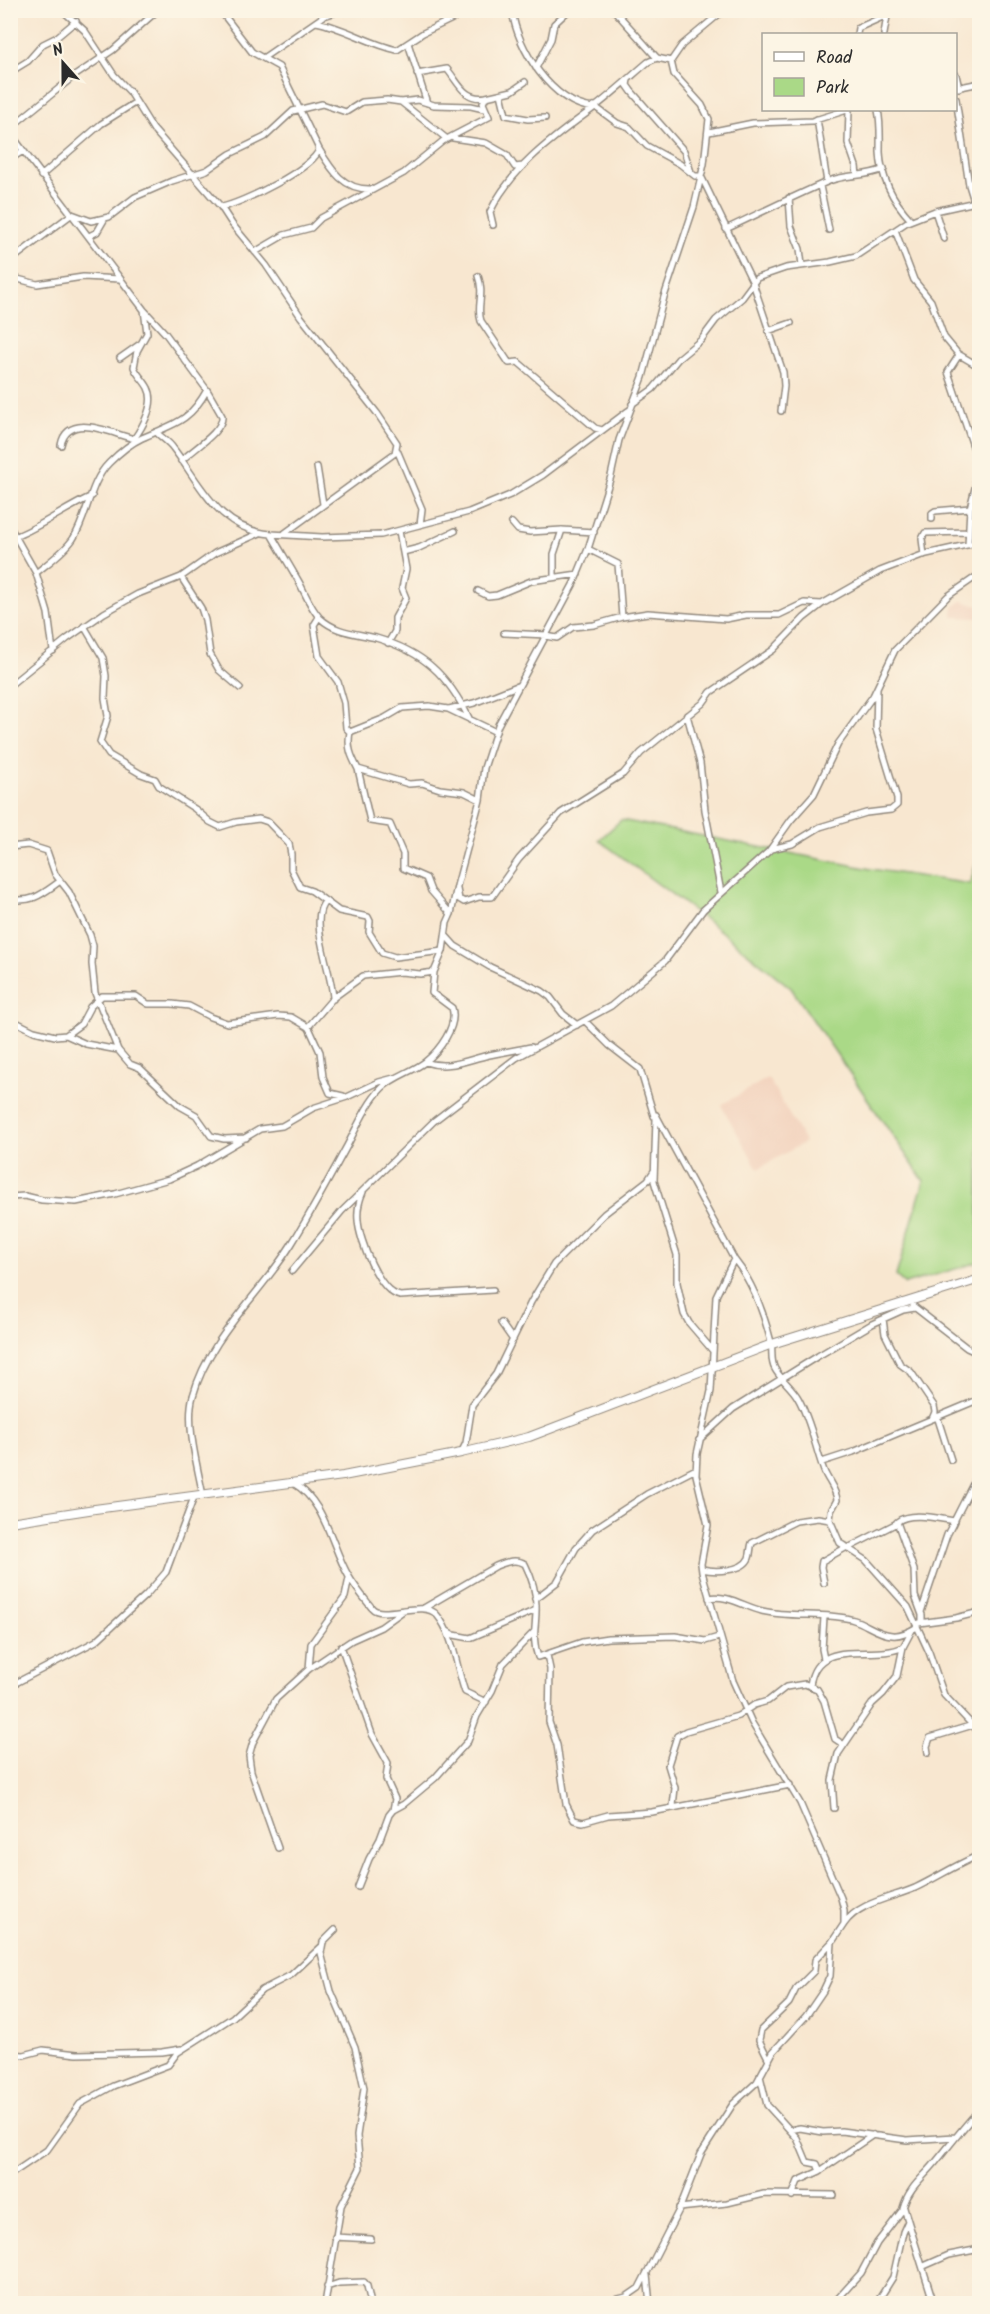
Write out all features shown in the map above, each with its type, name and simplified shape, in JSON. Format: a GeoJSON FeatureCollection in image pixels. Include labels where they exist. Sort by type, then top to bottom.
{"type":"FeatureCollection","features":[{"type":"Feature","properties":{"kind":"main road"},"geometry":{"type":"LineString","coordinates":[[10,1522],[343,1476],[529,1437],[772,1344],[912,1305],[980,1279]]}},
{"type":"Feature","properties":{"kind":"street"},"geometry":{"type":"LineString","coordinates":[[62,10],[76,21],[136,102],[153,129],[221,207],[301,317],[377,413],[395,439],[397,450],[422,509],[420,525]]}},
{"type":"Feature","properties":{"kind":"street"},"geometry":{"type":"LineString","coordinates":[[146,20],[151,10]]}},
{"type":"Feature","properties":{"kind":"street"},"geometry":{"type":"LineString","coordinates":[[10,128],[37,104],[113,50],[158,10]]}},
{"type":"Feature","properties":{"kind":"street"},"geometry":{"type":"LineString","coordinates":[[220,10],[252,52],[279,67],[300,109],[301,116],[335,174],[341,181],[355,188],[372,189]]}},
{"type":"Feature","properties":{"kind":"street"},"geometry":{"type":"LineString","coordinates":[[263,58],[329,14],[342,10]]}},
{"type":"Feature","properties":{"kind":"street"},"geometry":{"type":"LineString","coordinates":[[316,22],[338,27],[358,37],[397,50],[423,33],[471,10]]}},
{"type":"Feature","properties":{"kind":"street"},"geometry":{"type":"LineString","coordinates":[[512,10],[514,26],[521,43],[536,68],[575,103],[594,107],[617,123],[629,127],[653,150],[680,164],[695,176],[701,176]]}},
{"type":"Feature","properties":{"kind":"street"},"geometry":{"type":"LineString","coordinates":[[614,10],[657,58],[671,61]]}},
{"type":"Feature","properties":{"kind":"street"},"geometry":{"type":"LineString","coordinates":[[10,1686],[98,1639],[146,1595],[166,1572],[199,1496],[191,1423],[192,1399],[198,1377],[227,1328],[290,1246],[370,1106],[384,1086],[425,1062],[439,1046],[454,1017],[452,1008],[432,993],[434,972],[443,951],[447,923],[480,800],[484,768],[505,708],[546,636],[578,574],[588,549],[630,407],[643,377],[664,297],[692,215],[701,176],[709,132],[708,120],[702,105],[674,74],[671,61],[682,45],[724,10]]}},
{"type":"Feature","properties":{"kind":"street"},"geometry":{"type":"LineString","coordinates":[[536,68],[551,39],[554,24],[565,11]]}},
{"type":"Feature","properties":{"kind":"street"},"geometry":{"type":"LineString","coordinates":[[857,33],[858,28],[887,13]]}},
{"type":"Feature","properties":{"kind":"street"},"geometry":{"type":"LineString","coordinates":[[884,33],[887,13]]}},
{"type":"Feature","properties":{"kind":"street"},"geometry":{"type":"LineString","coordinates":[[10,72],[28,61],[43,44],[57,37],[76,21]]}},
{"type":"Feature","properties":{"kind":"street"},"geometry":{"type":"LineString","coordinates":[[408,43],[427,103]]}},
{"type":"Feature","properties":{"kind":"street"},"geometry":{"type":"LineString","coordinates":[[493,225],[489,214],[507,182],[573,122],[648,62],[657,58]]}},
{"type":"Feature","properties":{"kind":"street"},"geometry":{"type":"LineString","coordinates":[[417,74],[447,69],[459,86],[469,95],[485,99]]}},
{"type":"Feature","properties":{"kind":"street"},"geometry":{"type":"LineString","coordinates":[[628,80],[627,85],[632,92],[684,151],[691,173]]}},
{"type":"Feature","properties":{"kind":"street"},"geometry":{"type":"LineString","coordinates":[[471,106],[512,91],[525,82]]}},
{"type":"Feature","properties":{"kind":"street"},"geometry":{"type":"LineString","coordinates":[[957,88],[980,82]]}},
{"type":"Feature","properties":{"kind":"street"},"geometry":{"type":"LineString","coordinates":[[501,94],[506,115],[528,119],[545,118]]}},
{"type":"Feature","properties":{"kind":"street"},"geometry":{"type":"LineString","coordinates":[[484,109],[485,99]]}},
{"type":"Feature","properties":{"kind":"street"},"geometry":{"type":"LineString","coordinates":[[89,236],[97,232],[104,220],[135,197],[172,181],[207,170],[230,154],[265,137],[288,113],[300,109],[322,104],[346,112],[362,102],[418,100],[450,106],[471,106],[484,109],[489,114],[487,118],[449,139],[404,173],[321,218],[311,228],[284,235],[255,252]]}},
{"type":"Feature","properties":{"kind":"street"},"geometry":{"type":"LineString","coordinates":[[41,176],[101,124],[136,102]]}},
{"type":"Feature","properties":{"kind":"street"},"geometry":{"type":"LineString","coordinates":[[401,102],[449,139],[486,144],[507,155],[514,166],[524,166]]}},
{"type":"Feature","properties":{"kind":"street"},"geometry":{"type":"LineString","coordinates":[[156,432],[171,445],[215,507],[246,528],[260,533],[322,537],[374,536],[469,512],[510,495],[561,462],[653,389],[673,364],[701,340],[716,320],[742,298],[759,277],[773,271],[856,256],[910,220],[935,211],[977,201],[969,185],[957,106]]}},
{"type":"Feature","properties":{"kind":"street"},"geometry":{"type":"LineString","coordinates":[[709,132],[753,123],[793,123],[845,111]]}},
{"type":"Feature","properties":{"kind":"street"},"geometry":{"type":"LineString","coordinates":[[848,111],[848,144],[857,175]]}},
{"type":"Feature","properties":{"kind":"street"},"geometry":{"type":"LineString","coordinates":[[878,111],[881,128],[880,150],[888,189],[910,220]]}},
{"type":"Feature","properties":{"kind":"street"},"geometry":{"type":"LineString","coordinates":[[818,119],[827,182]]}},
{"type":"Feature","properties":{"kind":"street"},"geometry":{"type":"LineString","coordinates":[[10,133],[144,310],[165,333],[207,390],[222,416],[222,424],[182,461]]}},
{"type":"Feature","properties":{"kind":"street"},"geometry":{"type":"LineString","coordinates":[[221,207],[275,186],[315,159],[320,150]]}},
{"type":"Feature","properties":{"kind":"street"},"geometry":{"type":"LineString","coordinates":[[10,159],[23,151]]}},
{"type":"Feature","properties":{"kind":"street"},"geometry":{"type":"LineString","coordinates":[[726,229],[827,182],[857,175],[868,175],[884,169]]}},
{"type":"Feature","properties":{"kind":"street"},"geometry":{"type":"LineString","coordinates":[[701,176],[753,283],[783,372],[781,411]]}},
{"type":"Feature","properties":{"kind":"street"},"geometry":{"type":"LineString","coordinates":[[820,186],[829,230]]}},
{"type":"Feature","properties":{"kind":"street"},"geometry":{"type":"LineString","coordinates":[[789,198],[791,226],[800,249],[802,265]]}},
{"type":"Feature","properties":{"kind":"street"},"geometry":{"type":"LineString","coordinates":[[935,211],[944,239]]}},
{"type":"Feature","properties":{"kind":"street"},"geometry":{"type":"LineString","coordinates":[[72,214],[91,221],[104,220]]}},
{"type":"Feature","properties":{"kind":"street"},"geometry":{"type":"LineString","coordinates":[[10,261],[72,214]]}},
{"type":"Feature","properties":{"kind":"street"},"geometry":{"type":"LineString","coordinates":[[895,230],[914,280],[931,301],[944,337],[959,355],[980,367]]}},
{"type":"Feature","properties":{"kind":"street"},"geometry":{"type":"LineString","coordinates":[[478,276],[482,291],[479,315],[509,363],[518,362],[594,428],[602,430]]}},
{"type":"Feature","properties":{"kind":"street"},"geometry":{"type":"LineString","coordinates":[[10,277],[37,284],[83,277],[120,279]]}},
{"type":"Feature","properties":{"kind":"street"},"geometry":{"type":"LineString","coordinates":[[137,439],[150,399],[147,386],[134,367],[135,357],[147,333],[144,310]]}},
{"type":"Feature","properties":{"kind":"street"},"geometry":{"type":"LineString","coordinates":[[768,332],[791,322]]}},
{"type":"Feature","properties":{"kind":"street"},"geometry":{"type":"LineString","coordinates":[[120,358],[141,343]]}},
{"type":"Feature","properties":{"kind":"street"},"geometry":{"type":"LineString","coordinates":[[959,355],[948,372],[977,450],[976,484],[970,508],[968,545]]}},
{"type":"Feature","properties":{"kind":"street"},"geometry":{"type":"LineString","coordinates":[[36,573],[72,541],[106,466],[137,439],[180,422],[195,409],[207,390]]}},
{"type":"Feature","properties":{"kind":"street"},"geometry":{"type":"LineString","coordinates":[[61,445],[64,435],[68,432],[88,426],[137,439]]}},
{"type":"Feature","properties":{"kind":"street"},"geometry":{"type":"LineString","coordinates":[[285,533],[367,475],[397,450]]}},
{"type":"Feature","properties":{"kind":"street"},"geometry":{"type":"LineString","coordinates":[[317,467],[324,504]]}},
{"type":"Feature","properties":{"kind":"street"},"geometry":{"type":"LineString","coordinates":[[17,536],[92,496]]}},
{"type":"Feature","properties":{"kind":"street"},"geometry":{"type":"LineString","coordinates":[[932,519],[933,512],[970,508]]}},
{"type":"Feature","properties":{"kind":"street"},"geometry":{"type":"LineString","coordinates":[[512,523],[522,531],[594,532]]}},
{"type":"Feature","properties":{"kind":"street"},"geometry":{"type":"LineString","coordinates":[[10,527],[36,573],[48,613],[53,651]]}},
{"type":"Feature","properties":{"kind":"street"},"geometry":{"type":"LineString","coordinates":[[554,577],[554,554],[562,530]]}},
{"type":"Feature","properties":{"kind":"street"},"geometry":{"type":"LineString","coordinates":[[388,643],[395,631],[396,618],[405,601],[402,588],[406,575],[399,531]]}},
{"type":"Feature","properties":{"kind":"street"},"geometry":{"type":"LineString","coordinates":[[403,552],[419,548],[455,531]]}},
{"type":"Feature","properties":{"kind":"street"},"geometry":{"type":"LineString","coordinates":[[924,555],[922,539],[925,533],[968,532]]}},
{"type":"Feature","properties":{"kind":"street"},"geometry":{"type":"LineString","coordinates":[[10,685],[84,626],[138,594],[181,577],[215,553],[260,533]]}},
{"type":"Feature","properties":{"kind":"street"},"geometry":{"type":"LineString","coordinates":[[271,534],[319,616],[336,628],[388,643],[433,666],[443,676],[470,720]]}},
{"type":"Feature","properties":{"kind":"street"},"geometry":{"type":"LineString","coordinates":[[457,886],[459,899],[463,901],[492,897],[519,859],[561,813],[620,776],[641,753],[703,704],[711,692],[773,650],[804,618],[822,604],[880,571],[924,555],[980,542]]}},
{"type":"Feature","properties":{"kind":"street"},"geometry":{"type":"LineString","coordinates":[[588,549],[618,564],[622,617]]}},
{"type":"Feature","properties":{"kind":"street"},"geometry":{"type":"LineString","coordinates":[[478,591],[488,596],[497,595],[531,582],[578,574]]}},
{"type":"Feature","properties":{"kind":"street"},"geometry":{"type":"LineString","coordinates":[[292,1271],[342,1211],[435,1120],[535,1046],[585,1021],[618,1001],[664,961],[703,910],[771,849],[791,819],[819,788],[838,744],[873,696],[899,644],[948,596],[980,574]]}},
{"type":"Feature","properties":{"kind":"street"},"geometry":{"type":"LineString","coordinates":[[181,577],[201,608],[210,654],[219,670],[240,688]]}},
{"type":"Feature","properties":{"kind":"street"},"geometry":{"type":"LineString","coordinates":[[504,633],[556,638],[573,627],[594,625],[622,617],[656,613],[726,619],[746,615],[779,615],[804,603],[822,604]]}},
{"type":"Feature","properties":{"kind":"street"},"geometry":{"type":"LineString","coordinates":[[319,616],[314,625],[319,656],[338,682],[344,703],[346,728],[350,732]]}},
{"type":"Feature","properties":{"kind":"street"},"geometry":{"type":"LineString","coordinates":[[84,626],[103,658],[106,676],[105,698],[108,716],[100,742],[104,750],[141,774],[155,779],[159,786],[195,809],[210,822],[221,826],[259,819],[268,822],[289,844],[291,869],[297,883],[342,913],[369,918],[369,932],[382,953],[395,957],[443,951]]}},
{"type":"Feature","properties":{"kind":"street"},"geometry":{"type":"LineString","coordinates":[[448,709],[463,706],[517,686]]}},
{"type":"Feature","properties":{"kind":"street"},"geometry":{"type":"LineString","coordinates":[[771,849],[792,844],[820,827],[866,813],[891,810],[897,805],[897,798],[876,729],[877,686]]}},
{"type":"Feature","properties":{"kind":"street"},"geometry":{"type":"LineString","coordinates":[[350,732],[385,718],[402,708],[429,706],[448,709],[496,732]]}},
{"type":"Feature","properties":{"kind":"street"},"geometry":{"type":"LineString","coordinates":[[687,715],[698,755],[705,810],[721,892]]}},
{"type":"Feature","properties":{"kind":"street"},"geometry":{"type":"LineString","coordinates":[[350,732],[348,744],[350,754],[358,769],[370,821],[390,824],[403,854],[402,866],[426,878],[432,893],[451,914]]}},
{"type":"Feature","properties":{"kind":"street"},"geometry":{"type":"LineString","coordinates":[[358,769],[409,784],[422,783],[440,789],[464,792],[480,800]]}},
{"type":"Feature","properties":{"kind":"street"},"geometry":{"type":"LineString","coordinates":[[10,847],[22,844],[45,850],[59,882],[75,902],[92,940],[92,972],[97,1000],[118,1050],[130,1064],[140,1068],[180,1106],[196,1115],[211,1136],[224,1139],[246,1138]]}},
{"type":"Feature","properties":{"kind":"street"},"geometry":{"type":"LineString","coordinates":[[10,899],[22,901],[33,899],[59,882]]}},
{"type":"Feature","properties":{"kind":"street"},"geometry":{"type":"LineString","coordinates":[[326,901],[319,909],[319,927],[333,999]]}},
{"type":"Feature","properties":{"kind":"street"},"geometry":{"type":"LineString","coordinates":[[446,936],[455,946],[490,968],[550,997],[563,1014],[577,1025]]}},
{"type":"Feature","properties":{"kind":"street"},"geometry":{"type":"LineString","coordinates":[[308,1027],[333,999],[363,976],[434,972]]}},
{"type":"Feature","properties":{"kind":"street"},"geometry":{"type":"LineString","coordinates":[[66,1035],[81,1024],[85,1014],[102,996],[136,996],[148,1004],[192,1007],[227,1023],[284,1016],[308,1027],[320,1052],[323,1077],[330,1093],[347,1097]]}},
{"type":"Feature","properties":{"kind":"street"},"geometry":{"type":"LineString","coordinates":[[10,1019],[34,1031],[55,1036],[66,1035],[86,1044],[118,1050]]}},
{"type":"Feature","properties":{"kind":"street"},"geometry":{"type":"LineString","coordinates":[[585,1021],[609,1045],[639,1068],[654,1116],[656,1115],[734,1259],[747,1278],[772,1344],[774,1367],[801,1404],[837,1498],[830,1520],[840,1543],[866,1560],[903,1601],[934,1664],[944,1695],[975,1728],[930,1738],[927,1746],[928,1753]]}},
{"type":"Feature","properties":{"kind":"street"},"geometry":{"type":"LineString","coordinates":[[425,1062],[434,1065],[454,1065],[535,1046]]}},
{"type":"Feature","properties":{"kind":"street"},"geometry":{"type":"LineString","coordinates":[[10,1197],[25,1196],[42,1200],[76,1202],[115,1194],[184,1173],[260,1130],[282,1126],[313,1108],[347,1097],[379,1082],[399,1077]]}},
{"type":"Feature","properties":{"kind":"street"},"geometry":{"type":"LineString","coordinates":[[656,1115],[654,1170],[657,1195],[677,1255],[677,1283],[685,1316],[713,1351]]}},
{"type":"Feature","properties":{"kind":"street"},"geometry":{"type":"LineString","coordinates":[[461,1453],[466,1443],[472,1406],[496,1374],[531,1302],[560,1257],[606,1212],[648,1180],[654,1170]]}},
{"type":"Feature","properties":{"kind":"street"},"geometry":{"type":"LineString","coordinates":[[363,1190],[358,1214],[361,1235],[378,1277],[390,1293],[400,1296],[493,1290]]}},
{"type":"Feature","properties":{"kind":"street"},"geometry":{"type":"LineString","coordinates":[[734,1259],[716,1296],[710,1399],[698,1441],[696,1469],[707,1519],[702,1569],[733,1681],[746,1711],[800,1803],[841,1898],[844,1917],[832,1942],[815,1960],[814,1971],[794,1991],[789,2003],[761,2030],[759,2040],[769,2060]]}},
{"type":"Feature","properties":{"kind":"street"},"geometry":{"type":"LineString","coordinates":[[698,1441],[733,1409],[783,1380],[818,1356],[912,1305],[967,1348],[980,1354]]}},
{"type":"Feature","properties":{"kind":"street"},"geometry":{"type":"LineString","coordinates":[[883,1319],[885,1334],[900,1364],[911,1372],[934,1406],[935,1418],[951,1460]]}},
{"type":"Feature","properties":{"kind":"street"},"geometry":{"type":"LineString","coordinates":[[501,1323],[513,1340]]}},
{"type":"Feature","properties":{"kind":"street"},"geometry":{"type":"LineString","coordinates":[[822,1462],[853,1452],[980,1399]]}},
{"type":"Feature","properties":{"kind":"street"},"geometry":{"type":"LineString","coordinates":[[535,1599],[556,1583],[576,1548],[592,1530],[647,1494],[696,1469]]}},
{"type":"Feature","properties":{"kind":"street"},"geometry":{"type":"LineString","coordinates":[[834,1808],[832,1780],[838,1754],[872,1704],[897,1676],[903,1647],[917,1626],[947,1535],[978,1477]]}},
{"type":"Feature","properties":{"kind":"street"},"geometry":{"type":"LineString","coordinates":[[293,1483],[305,1491],[314,1503],[349,1578],[375,1611],[424,1608],[508,1562],[525,1563],[535,1599],[534,1632],[537,1656],[547,1655],[560,1648],[582,1642],[608,1638],[675,1636],[705,1641],[719,1637]]}},
{"type":"Feature","properties":{"kind":"street"},"geometry":{"type":"LineString","coordinates":[[702,1569],[724,1570],[743,1565],[749,1558],[751,1544],[794,1521],[818,1518],[830,1520]]}},
{"type":"Feature","properties":{"kind":"street"},"geometry":{"type":"LineString","coordinates":[[824,1583],[822,1562],[897,1523],[900,1519],[955,1521]]}},
{"type":"Feature","properties":{"kind":"street"},"geometry":{"type":"LineString","coordinates":[[897,1523],[914,1570],[915,1596],[921,1612]]}},
{"type":"Feature","properties":{"kind":"street"},"geometry":{"type":"LineString","coordinates":[[309,1669],[311,1644],[345,1597],[349,1578]]}},
{"type":"Feature","properties":{"kind":"street"},"geometry":{"type":"LineString","coordinates":[[709,1598],[721,1597],[762,1611],[785,1615],[855,1620],[878,1632],[890,1635],[897,1635],[917,1626],[980,1612]]}},
{"type":"Feature","properties":{"kind":"street"},"geometry":{"type":"LineString","coordinates":[[424,1608],[436,1613],[447,1631],[465,1692],[486,1702]]}},
{"type":"Feature","properties":{"kind":"street"},"geometry":{"type":"LineString","coordinates":[[447,1631],[470,1638],[536,1610]]}},
{"type":"Feature","properties":{"kind":"street"},"geometry":{"type":"LineString","coordinates":[[278,1848],[251,1771],[249,1756],[253,1742],[276,1699],[309,1669],[341,1646],[381,1627],[403,1611]]}},
{"type":"Feature","properties":{"kind":"street"},"geometry":{"type":"LineString","coordinates":[[824,1617],[822,1648],[824,1659]]}},
{"type":"Feature","properties":{"kind":"street"},"geometry":{"type":"LineString","coordinates":[[358,1887],[382,1835],[388,1815],[435,1778],[472,1737],[477,1716],[503,1664],[534,1632]]}},
{"type":"Feature","properties":{"kind":"street"},"geometry":{"type":"LineString","coordinates":[[341,1646],[372,1736],[388,1763],[386,1779],[394,1799],[393,1810]]}},
{"type":"Feature","properties":{"kind":"street"},"geometry":{"type":"LineString","coordinates":[[810,1685],[814,1672],[824,1659],[851,1652],[886,1652],[903,1647]]}},
{"type":"Feature","properties":{"kind":"street"},"geometry":{"type":"LineString","coordinates":[[547,1655],[550,1669],[549,1722],[557,1745],[564,1796],[572,1819],[585,1822],[608,1815],[652,1812],[673,1806],[790,1785]]}},
{"type":"Feature","properties":{"kind":"street"},"geometry":{"type":"LineString","coordinates":[[673,1806],[675,1788],[668,1765],[677,1736],[686,1731],[729,1719],[754,1705],[768,1701],[786,1687],[798,1684],[810,1685],[820,1692],[833,1734],[837,1741],[844,1745]]}},
{"type":"Feature","properties":{"kind":"street"},"geometry":{"type":"LineString","coordinates":[[840,1928],[862,1908],[913,1888],[975,1857]]}},
{"type":"Feature","properties":{"kind":"street"},"geometry":{"type":"LineString","coordinates":[[10,2175],[47,2150],[80,2104],[113,2086],[166,2066],[184,2048],[233,2017],[262,1990],[291,1975],[321,1947],[335,1930]]}},
{"type":"Feature","properties":{"kind":"street"},"geometry":{"type":"LineString","coordinates":[[599,2304],[632,2294],[639,2288],[679,2208],[701,2154],[733,2104],[754,2086],[769,2060],[823,1991],[830,1976],[832,1942]]}},
{"type":"Feature","properties":{"kind":"street"},"geometry":{"type":"LineString","coordinates":[[321,1947],[332,1991],[355,2047],[364,2088],[357,2136],[360,2168],[341,2206],[325,2304]]}},
{"type":"Feature","properties":{"kind":"street"},"geometry":{"type":"LineString","coordinates":[[10,2054],[24,2055],[43,2050],[77,2054],[162,2052],[184,2048]]}},
{"type":"Feature","properties":{"kind":"street"},"geometry":{"type":"LineString","coordinates":[[760,2076],[768,2105],[797,2138],[807,2162],[817,2164],[820,2171]]}},
{"type":"Feature","properties":{"kind":"street"},"geometry":{"type":"LineString","coordinates":[[934,2304],[904,2208],[906,2195],[980,2109]]}},
{"type":"Feature","properties":{"kind":"street"},"geometry":{"type":"LineString","coordinates":[[790,2130],[800,2128],[823,2132],[841,2130],[907,2140],[955,2137]]}},
{"type":"Feature","properties":{"kind":"street"},"geometry":{"type":"LineString","coordinates":[[792,2196],[798,2181],[820,2171],[873,2135]]}},
{"type":"Feature","properties":{"kind":"street"},"geometry":{"type":"LineString","coordinates":[[679,2208],[727,2203],[764,2194],[834,2195]]}},
{"type":"Feature","properties":{"kind":"street"},"geometry":{"type":"LineString","coordinates":[[833,2304],[861,2273],[877,2243],[904,2208]]}},
{"type":"Feature","properties":{"kind":"street"},"geometry":{"type":"LineString","coordinates":[[876,2304],[893,2277],[903,2232],[908,2221]]}},
{"type":"Feature","properties":{"kind":"street"},"geometry":{"type":"LineString","coordinates":[[335,2237],[371,2239]]}},
{"type":"Feature","properties":{"kind":"street"},"geometry":{"type":"LineString","coordinates":[[924,2266],[949,2255],[980,2249]]}},
{"type":"Feature","properties":{"kind":"street"},"geometry":{"type":"LineString","coordinates":[[646,2275],[650,2304]]}},
{"type":"Feature","properties":{"kind":"street"},"geometry":{"type":"LineString","coordinates":[[327,2287],[339,2283],[364,2282],[372,2304]]}},
{"type":"Feature","properties":{"kind":"street"},"geometry":{"type":"LineString","coordinates":[[562,2302],[573,2304]]}},
{"type":"Feature","properties":{"kind":"shaded area"},"geometry":{"type":"Polygon","coordinates":[[[962,601],[978,606],[979,618],[953,617],[953,607],[962,601]]]}},
{"type":"Feature","properties":{"kind":"shaded area"},"geometry":{"type":"Polygon","coordinates":[[[768,1078],[805,1142],[758,1169],[721,1105],[768,1078]]]}},
{"type":"Feature","properties":{"kind":"green space"},"geometry":{"type":"Polygon","coordinates":[[[621,820],[871,869],[970,884],[979,854],[979,1262],[905,1284],[896,1276],[924,1181],[791,988],[713,925],[599,840],[621,820]]]}}]}
